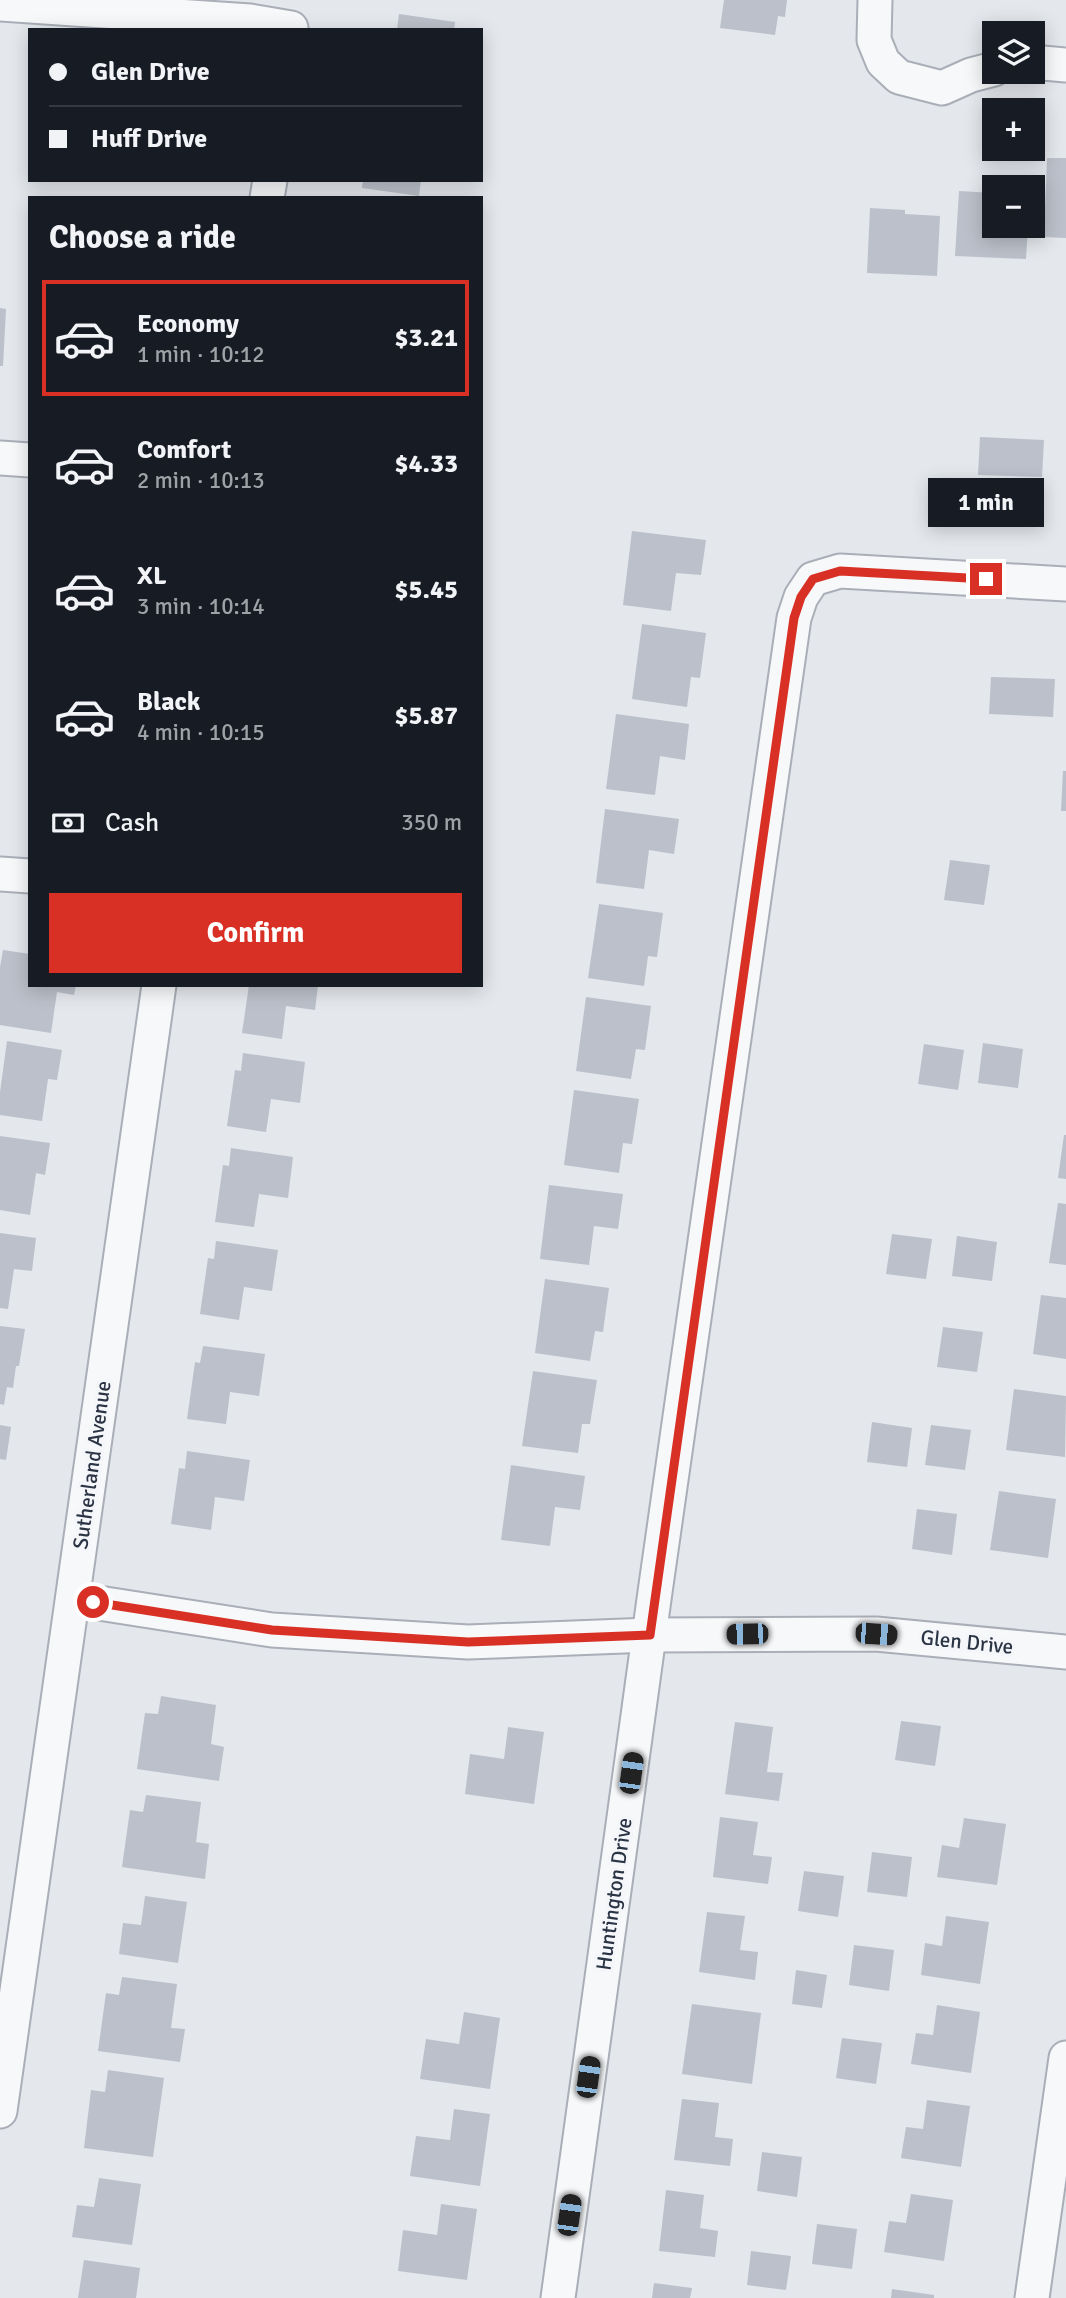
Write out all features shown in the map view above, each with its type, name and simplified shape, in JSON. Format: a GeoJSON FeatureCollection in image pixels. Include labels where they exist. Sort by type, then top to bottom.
{"type":"FeatureCollection","features":[{"type":"Feature","properties":{"kind":"street"},"geometry":{"type":"LineString","coordinates":[[875,0],[874,40],[883,62],[899,77],[943,88],[982,72]]}},
{"type":"Feature","properties":{"kind":"street"},"geometry":{"type":"LineString","coordinates":[[0,4],[250,21],[292,19]]}},
{"type":"Feature","properties":{"kind":"street"},"geometry":{"type":"LineString","coordinates":[[1045,63],[1066,65]]}},
{"type":"Feature","properties":{"kind":"street"},"geometry":{"type":"LineString","coordinates":[[0,458],[28,460]]}},
{"type":"Feature","properties":{"kind":"street","name":"Huntington Drive"},"geometry":{"type":"LineString","coordinates":[[558,2298],[794,618],[801,597],[813,579],[840,571],[1066,584]]}},
{"type":"Feature","properties":{"kind":"street"},"geometry":{"type":"LineString","coordinates":[[0,874],[28,876]]}},
{"type":"Feature","properties":{"kind":"street","name":"Sutherland Avenue"},"geometry":{"type":"LineString","coordinates":[[0,2111],[159,987]]}},
{"type":"Feature","properties":{"kind":"street","name":"Glen Drive"},"geometry":{"type":"LineString","coordinates":[[73,1599],[272,1630],[442,1641],[650,1635],[876,1634],[1066,1652]]}},
{"type":"Feature","properties":{"kind":"street"},"geometry":{"type":"LineString","coordinates":[[1032,2298],[1066,2058]]}},
{"type":"Feature","properties":{"kind":"building"},"geometry":{"type":"Polygon","coordinates":[[[724,0],[787,0],[785,17],[778,16],[775,35],[720,28],[724,0]]]}},
{"type":"Feature","properties":{"kind":"building"},"geometry":{"type":"Polygon","coordinates":[[[399,14],[455,22],[454,28],[397,28],[399,14]]]}},
{"type":"Feature","properties":{"kind":"building"},"geometry":{"type":"Polygon","coordinates":[[[1047,158],[1066,158],[1066,238],[1045,237],[1047,158]]]}},
{"type":"Feature","properties":{"kind":"building"},"geometry":{"type":"Polygon","coordinates":[[[363,182],[421,182],[419,196],[362,188],[363,182]]]}},
{"type":"Feature","properties":{"kind":"building"},"geometry":{"type":"Polygon","coordinates":[[[959,191],[982,192],[982,238],[1027,238],[1026,259],[955,256],[959,191]]]}},
{"type":"Feature","properties":{"kind":"building"},"geometry":{"type":"Polygon","coordinates":[[[870,208],[940,216],[937,276],[867,273],[870,208]]]}},
{"type":"Feature","properties":{"kind":"building"},"geometry":{"type":"Polygon","coordinates":[[[0,308],[6,309],[3,366],[0,366],[0,308]]]}},
{"type":"Feature","properties":{"kind":"building"},"geometry":{"type":"Polygon","coordinates":[[[980,437],[1044,440],[1042,477],[978,475],[980,437]]]}},
{"type":"Feature","properties":{"kind":"building"},"geometry":{"type":"Polygon","coordinates":[[[632,531],[706,540],[701,575],[676,573],[671,611],[623,605],[632,531]]]}},
{"type":"Feature","properties":{"kind":"building"},"geometry":{"type":"Polygon","coordinates":[[[642,624],[706,633],[700,678],[691,677],[687,707],[632,699],[642,624]]]}},
{"type":"Feature","properties":{"kind":"building"},"geometry":{"type":"Polygon","coordinates":[[[991,677],[1055,679],[1053,717],[989,714],[991,677]]]}},
{"type":"Feature","properties":{"kind":"building"},"geometry":{"type":"Polygon","coordinates":[[[616,714],[689,724],[685,760],[660,756],[655,795],[606,789],[616,714]]]}},
{"type":"Feature","properties":{"kind":"building"},"geometry":{"type":"Polygon","coordinates":[[[1063,771],[1066,771],[1066,811],[1061,811],[1063,771]]]}},
{"type":"Feature","properties":{"kind":"building"},"geometry":{"type":"Polygon","coordinates":[[[605,809],[679,819],[674,854],[649,850],[644,889],[596,883],[605,809]]]}},
{"type":"Feature","properties":{"kind":"building"},"geometry":{"type":"Polygon","coordinates":[[[950,860],[990,865],[984,905],[944,900],[950,860]]]}},
{"type":"Feature","properties":{"kind":"building"},"geometry":{"type":"Polygon","coordinates":[[[599,904],[663,913],[657,957],[648,956],[644,986],[588,978],[599,904]]]}},
{"type":"Feature","properties":{"kind":"building"},"geometry":{"type":"Polygon","coordinates":[[[3,950],[28,954],[28,987],[76,987],[74,995],[57,992],[51,1033],[0,1025],[0,967],[3,950]]]}},
{"type":"Feature","properties":{"kind":"building"},"geometry":{"type":"Polygon","coordinates":[[[249,987],[318,987],[315,1010],[286,1006],[282,1039],[242,1033],[249,987]]]}},
{"type":"Feature","properties":{"kind":"building"},"geometry":{"type":"Polygon","coordinates":[[[586,997],[651,1006],[645,1050],[636,1049],[631,1079],[576,1071],[586,997]]]}},
{"type":"Feature","properties":{"kind":"building"},"geometry":{"type":"Polygon","coordinates":[[[7,1041],[62,1050],[57,1080],[48,1079],[42,1121],[0,1115],[0,1092],[7,1041]]]}},
{"type":"Feature","properties":{"kind":"building"},"geometry":{"type":"Polygon","coordinates":[[[983,1043],[1023,1049],[1018,1088],[978,1083],[983,1043]]]}},
{"type":"Feature","properties":{"kind":"building"},"geometry":{"type":"Polygon","coordinates":[[[924,1044],[964,1050],[958,1090],[918,1084],[924,1044]]]}},
{"type":"Feature","properties":{"kind":"building"},"geometry":{"type":"Polygon","coordinates":[[[243,1053],[305,1062],[300,1103],[271,1099],[266,1132],[227,1126],[235,1070],[241,1071],[243,1053]]]}},
{"type":"Feature","properties":{"kind":"building"},"geometry":{"type":"Polygon","coordinates":[[[574,1090],[639,1099],[632,1144],[623,1143],[619,1173],[564,1165],[574,1090]]]}},
{"type":"Feature","properties":{"kind":"building"},"geometry":{"type":"Polygon","coordinates":[[[1066,1135],[1066,1179],[1058,1178],[1066,1135]]]}},
{"type":"Feature","properties":{"kind":"building"},"geometry":{"type":"Polygon","coordinates":[[[0,1136],[50,1143],[45,1175],[36,1173],[30,1215],[0,1210],[0,1136]]]}},
{"type":"Feature","properties":{"kind":"building"},"geometry":{"type":"Polygon","coordinates":[[[231,1148],[293,1157],[288,1198],[259,1194],[254,1227],[215,1222],[223,1165],[229,1166],[231,1148]]]}},
{"type":"Feature","properties":{"kind":"building"},"geometry":{"type":"Polygon","coordinates":[[[549,1185],[623,1194],[618,1229],[594,1226],[589,1265],[540,1259],[549,1185]]]}},
{"type":"Feature","properties":{"kind":"building"},"geometry":{"type":"Polygon","coordinates":[[[1058,1203],[1066,1204],[1066,1265],[1049,1263],[1058,1203]]]}},
{"type":"Feature","properties":{"kind":"building"},"geometry":{"type":"Polygon","coordinates":[[[0,1233],[36,1238],[32,1271],[14,1269],[8,1309],[0,1308],[0,1233]]]}},
{"type":"Feature","properties":{"kind":"building"},"geometry":{"type":"Polygon","coordinates":[[[892,1234],[932,1239],[926,1279],[886,1274],[892,1234]]]}},
{"type":"Feature","properties":{"kind":"building"},"geometry":{"type":"Polygon","coordinates":[[[957,1236],[997,1242],[992,1281],[952,1276],[957,1236]]]}},
{"type":"Feature","properties":{"kind":"building"},"geometry":{"type":"Polygon","coordinates":[[[216,1241],[278,1250],[272,1291],[244,1287],[239,1320],[200,1314],[208,1258],[214,1259],[216,1241]]]}},
{"type":"Feature","properties":{"kind":"building"},"geometry":{"type":"Polygon","coordinates":[[[545,1279],[609,1288],[603,1332],[595,1331],[590,1361],[535,1353],[545,1279]]]}},
{"type":"Feature","properties":{"kind":"building"},"geometry":{"type":"Polygon","coordinates":[[[1041,1295],[1066,1298],[1066,1359],[1033,1354],[1041,1295]]]}},
{"type":"Feature","properties":{"kind":"building"},"geometry":{"type":"Polygon","coordinates":[[[0,1326],[25,1329],[13,1388],[7,1387],[4,1405],[0,1404],[0,1326]]]}},
{"type":"Feature","properties":{"kind":"building"},"geometry":{"type":"Polygon","coordinates":[[[943,1327],[983,1332],[977,1372],[937,1367],[943,1327]]]}},
{"type":"Feature","properties":{"kind":"building"},"geometry":{"type":"Polygon","coordinates":[[[203,1346],[265,1354],[259,1396],[230,1392],[226,1424],[187,1419],[195,1362],[200,1363],[203,1346]]]}},
{"type":"Feature","properties":{"kind":"building"},"geometry":{"type":"Polygon","coordinates":[[[533,1371],[597,1380],[590,1424],[582,1424],[578,1453],[522,1446],[533,1371]]]}},
{"type":"Feature","properties":{"kind":"building"},"geometry":{"type":"Polygon","coordinates":[[[1014,1389],[1066,1396],[1065,1457],[1006,1450],[1014,1389]]]}},
{"type":"Feature","properties":{"kind":"building"},"geometry":{"type":"Polygon","coordinates":[[[872,1422],[912,1428],[907,1467],[867,1462],[872,1422]]]}},
{"type":"Feature","properties":{"kind":"building"},"geometry":{"type":"Polygon","coordinates":[[[0,1425],[11,1427],[6,1460],[0,1459],[0,1425]]]}},
{"type":"Feature","properties":{"kind":"building"},"geometry":{"type":"Polygon","coordinates":[[[931,1425],[971,1430],[965,1470],[925,1465],[931,1425]]]}},
{"type":"Feature","properties":{"kind":"building"},"geometry":{"type":"Polygon","coordinates":[[[187,1451],[250,1460],[244,1501],[215,1497],[211,1530],[171,1524],[179,1468],[185,1469],[187,1451]]]}},
{"type":"Feature","properties":{"kind":"building"},"geometry":{"type":"Polygon","coordinates":[[[511,1465],[585,1476],[580,1510],[555,1507],[550,1546],[501,1540],[511,1465]]]}},
{"type":"Feature","properties":{"kind":"building"},"geometry":{"type":"Polygon","coordinates":[[[999,1491],[1056,1499],[1048,1558],[990,1550],[999,1491]]]}},
{"type":"Feature","properties":{"kind":"building"},"geometry":{"type":"Polygon","coordinates":[[[917,1509],[957,1514],[952,1555],[912,1549],[917,1509]]]}},
{"type":"Feature","properties":{"kind":"building"},"geometry":{"type":"Polygon","coordinates":[[[161,1696],[216,1705],[211,1744],[224,1747],[219,1781],[137,1769],[145,1713],[158,1714],[161,1696]]]}},
{"type":"Feature","properties":{"kind":"building"},"geometry":{"type":"Polygon","coordinates":[[[901,1721],[941,1726],[935,1766],[895,1760],[901,1721]]]}},
{"type":"Feature","properties":{"kind":"building"},"geometry":{"type":"Polygon","coordinates":[[[735,1722],[773,1727],[767,1772],[783,1773],[779,1801],[725,1794],[735,1722]]]}},
{"type":"Feature","properties":{"kind":"building"},"geometry":{"type":"Polygon","coordinates":[[[508,1727],[544,1732],[534,1804],[465,1794],[470,1754],[504,1759],[508,1727]]]}},
{"type":"Feature","properties":{"kind":"building"},"geometry":{"type":"Polygon","coordinates":[[[146,1795],[201,1802],[196,1842],[209,1844],[205,1879],[122,1867],[130,1810],[143,1812],[146,1795]]]}},
{"type":"Feature","properties":{"kind":"building"},"geometry":{"type":"Polygon","coordinates":[[[720,1817],[758,1822],[753,1855],[772,1857],[768,1884],[713,1877],[720,1817]]]}},
{"type":"Feature","properties":{"kind":"building"},"geometry":{"type":"Polygon","coordinates":[[[964,1818],[1006,1824],[997,1885],[937,1877],[942,1845],[959,1848],[964,1818]]]}},
{"type":"Feature","properties":{"kind":"building"},"geometry":{"type":"Polygon","coordinates":[[[872,1852],[912,1857],[907,1897],[867,1892],[872,1852]]]}},
{"type":"Feature","properties":{"kind":"building"},"geometry":{"type":"Polygon","coordinates":[[[804,1871],[844,1876],[838,1917],[798,1911],[804,1871]]]}},
{"type":"Feature","properties":{"kind":"building"},"geometry":{"type":"Polygon","coordinates":[[[145,1896],[187,1902],[178,1963],[119,1954],[123,1923],[141,1925],[145,1896]]]}},
{"type":"Feature","properties":{"kind":"building"},"geometry":{"type":"Polygon","coordinates":[[[707,1912],[745,1916],[740,1950],[758,1952],[755,1980],[699,1972],[707,1912]]]}},
{"type":"Feature","properties":{"kind":"building"},"geometry":{"type":"Polygon","coordinates":[[[946,1916],[989,1922],[980,1984],[921,1975],[925,1943],[942,1946],[946,1916]]]}},
{"type":"Feature","properties":{"kind":"building"},"geometry":{"type":"Polygon","coordinates":[[[854,1945],[894,1950],[889,1991],[849,1985],[854,1945]]]}},
{"type":"Feature","properties":{"kind":"building"},"geometry":{"type":"Polygon","coordinates":[[[796,1970],[827,1975],[822,2008],[792,2004],[796,1970]]]}},
{"type":"Feature","properties":{"kind":"building"},"geometry":{"type":"Polygon","coordinates":[[[122,1977],[177,1984],[171,2028],[185,2029],[180,2062],[98,2051],[106,1993],[119,1995],[122,1977]]]}},
{"type":"Feature","properties":{"kind":"building"},"geometry":{"type":"Polygon","coordinates":[[[692,2004],[761,2013],[752,2084],[682,2074],[692,2004]]]}},
{"type":"Feature","properties":{"kind":"building"},"geometry":{"type":"Polygon","coordinates":[[[937,2005],[980,2012],[971,2073],[911,2064],[916,2033],[933,2035],[937,2005]]]}},
{"type":"Feature","properties":{"kind":"building"},"geometry":{"type":"Polygon","coordinates":[[[464,2012],[500,2018],[490,2089],[420,2079],[426,2039],[459,2044],[464,2012]]]}},
{"type":"Feature","properties":{"kind":"building"},"geometry":{"type":"Polygon","coordinates":[[[842,2038],[882,2043],[876,2084],[836,2078],[842,2038]]]}},
{"type":"Feature","properties":{"kind":"building"},"geometry":{"type":"Polygon","coordinates":[[[108,2070],[164,2078],[153,2157],[84,2148],[91,2090],[105,2092],[108,2070]]]}},
{"type":"Feature","properties":{"kind":"building"},"geometry":{"type":"Polygon","coordinates":[[[682,2099],[719,2103],[715,2137],[733,2139],[730,2166],[674,2160],[682,2099]]]}},
{"type":"Feature","properties":{"kind":"building"},"geometry":{"type":"Polygon","coordinates":[[[927,2100],[970,2106],[961,2167],[901,2158],[906,2127],[923,2129],[927,2100]]]}},
{"type":"Feature","properties":{"kind":"building"},"geometry":{"type":"Polygon","coordinates":[[[454,2109],[490,2114],[480,2186],[410,2176],[416,2136],[450,2140],[454,2109]]]}},
{"type":"Feature","properties":{"kind":"building"},"geometry":{"type":"Polygon","coordinates":[[[762,2152],[802,2157],[797,2197],[757,2191],[762,2152]]]}},
{"type":"Feature","properties":{"kind":"building"},"geometry":{"type":"Polygon","coordinates":[[[99,2178],[141,2184],[132,2245],[72,2237],[77,2205],[94,2207],[99,2178]]]}},
{"type":"Feature","properties":{"kind":"building"},"geometry":{"type":"Polygon","coordinates":[[[666,2190],[704,2195],[700,2228],[718,2231],[715,2257],[659,2251],[666,2190]]]}},
{"type":"Feature","properties":{"kind":"building"},"geometry":{"type":"Polygon","coordinates":[[[911,2194],[953,2200],[944,2261],[884,2252],[889,2221],[906,2223],[911,2194]]]}},
{"type":"Feature","properties":{"kind":"building"},"geometry":{"type":"Polygon","coordinates":[[[441,2204],[477,2209],[467,2280],[398,2271],[403,2230],[437,2235],[441,2204]]]}},
{"type":"Feature","properties":{"kind":"building"},"geometry":{"type":"Polygon","coordinates":[[[817,2224],[857,2229],[852,2269],[812,2264],[817,2224]]]}},
{"type":"Feature","properties":{"kind":"building"},"geometry":{"type":"Polygon","coordinates":[[[751,2251],[791,2256],[786,2290],[747,2285],[751,2251]]]}},
{"type":"Feature","properties":{"kind":"building"},"geometry":{"type":"Polygon","coordinates":[[[84,2260],[140,2268],[136,2298],[78,2298],[84,2260]]]}},
{"type":"Feature","properties":{"kind":"building"},"geometry":{"type":"Polygon","coordinates":[[[654,2283],[692,2288],[690,2298],[652,2298],[654,2283]]]}},
{"type":"Feature","properties":{"kind":"building"},"geometry":{"type":"Polygon","coordinates":[[[892,2289],[934,2295],[934,2298],[891,2298],[892,2289]]]}},
{"type":"Feature","properties":{"kind":"route"},"geometry":{"type":"LineString","coordinates":[[93,1602],[272,1630],[468,1642],[650,1635],[794,618],[801,597],[813,579],[840,571],[986,579]]}}]}
